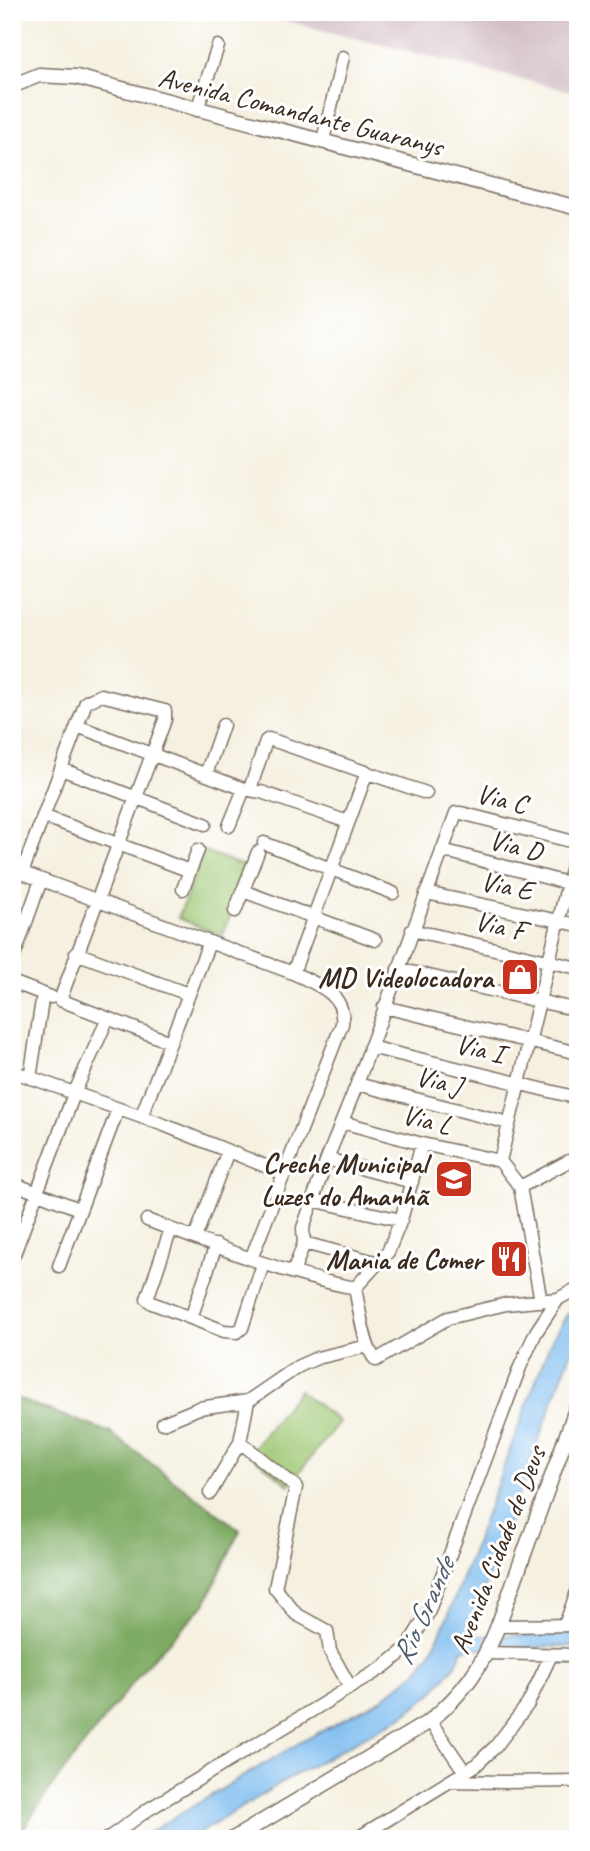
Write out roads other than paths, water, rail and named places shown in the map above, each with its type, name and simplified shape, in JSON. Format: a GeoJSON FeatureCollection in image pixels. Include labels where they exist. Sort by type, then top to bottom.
{"type":"FeatureCollection","features":[{"type":"Feature","properties":{"kind":"street"},"geometry":{"type":"LineString","coordinates":[[197,110],[218,46]]}},
{"type":"Feature","properties":{"kind":"street"},"geometry":{"type":"LineString","coordinates":[[323,141],[343,57]]}},
{"type":"Feature","properties":{"kind":"street","name":"Avenida Comandante Guaranys"},"geometry":{"type":"LineString","coordinates":[[12,86],[38,75],[76,77],[578,208]]}},
{"type":"Feature","properties":{"kind":"street"},"geometry":{"type":"LineString","coordinates":[[60,1000],[76,953],[96,901],[118,844],[136,797],[153,753],[165,720],[164,711],[101,695],[86,702],[43,816],[17,871],[96,901],[293,974],[331,992],[343,1014],[342,1024],[285,1174],[257,1262],[242,1328],[237,1332],[224,1331],[152,1303],[147,1296],[171,1229]]}},
{"type":"Feature","properties":{"kind":"street"},"geometry":{"type":"LineString","coordinates":[[206,774],[223,725]]}},
{"type":"Feature","properties":{"kind":"street"},"geometry":{"type":"LineString","coordinates":[[77,726],[247,789],[348,822]]}},
{"type":"Feature","properties":{"kind":"street"},"geometry":{"type":"LineString","coordinates":[[229,826],[268,739],[426,793]]}},
{"type":"Feature","properties":{"kind":"street"},"geometry":{"type":"LineString","coordinates":[[61,769],[205,824]]}},
{"type":"Feature","properties":{"kind":"street"},"geometry":{"type":"LineString","coordinates":[[293,974],[367,772]]}},
{"type":"Feature","properties":{"kind":"street","name":"Via C"},"geometry":{"type":"LineString","coordinates":[[442,850],[456,813],[459,812],[578,843]]}},
{"type":"Feature","properties":{"kind":"street"},"geometry":{"type":"LineString","coordinates":[[43,816],[190,871]]}},
{"type":"Feature","properties":{"kind":"street"},"geometry":{"type":"LineString","coordinates":[[541,1301],[520,1187],[500,1161],[548,962],[559,921],[573,885],[578,843]]}},
{"type":"Feature","properties":{"kind":"street"},"geometry":{"type":"LineString","coordinates":[[235,911],[261,848],[393,893]]}},
{"type":"Feature","properties":{"kind":"street"},"geometry":{"type":"LineString","coordinates":[[183,889],[198,850]]}},
{"type":"Feature","properties":{"kind":"street"},"geometry":{"type":"LineString","coordinates":[[293,1273],[304,1242],[303,1228],[327,1159],[442,850]]}},
{"type":"Feature","properties":{"kind":"street","name":"Via D"},"geometry":{"type":"LineString","coordinates":[[442,850],[573,885]]}},
{"type":"Feature","properties":{"kind":"street"},"geometry":{"type":"LineString","coordinates":[[12,962],[41,880]]}},
{"type":"Feature","properties":{"kind":"street"},"geometry":{"type":"LineString","coordinates":[[243,891],[375,940]]}},
{"type":"Feature","properties":{"kind":"street","name":"Via E"},"geometry":{"type":"LineString","coordinates":[[426,893],[578,925]]}},
{"type":"Feature","properties":{"kind":"street","name":"Via F"},"geometry":{"type":"LineString","coordinates":[[412,930],[578,968]]}},
{"type":"Feature","properties":{"kind":"street"},"geometry":{"type":"LineString","coordinates":[[141,1117],[209,943]]}},
{"type":"Feature","properties":{"kind":"street"},"geometry":{"type":"LineString","coordinates":[[76,953],[188,995]]}},
{"type":"Feature","properties":{"kind":"street"},"geometry":{"type":"LineString","coordinates":[[398,969],[578,1010]]}},
{"type":"Feature","properties":{"kind":"street"},"geometry":{"type":"LineString","coordinates":[[12,982],[170,1042]]}},
{"type":"Feature","properties":{"kind":"street"},"geometry":{"type":"LineString","coordinates":[[30,1077],[43,994]]}},
{"type":"Feature","properties":{"kind":"street"},"geometry":{"type":"LineString","coordinates":[[384,1007],[578,1053]]}},
{"type":"Feature","properties":{"kind":"street"},"geometry":{"type":"LineString","coordinates":[[14,1254],[74,1094],[107,1020]]}},
{"type":"Feature","properties":{"kind":"street","name":"Via I"},"geometry":{"type":"LineString","coordinates":[[370,1047],[578,1098]]}},
{"type":"Feature","properties":{"kind":"street"},"geometry":{"type":"LineString","coordinates":[[12,1071],[141,1117],[285,1174]]}},
{"type":"Feature","properties":{"kind":"street","name":"Via J"},"geometry":{"type":"LineString","coordinates":[[357,1084],[509,1123]]}},
{"type":"Feature","properties":{"kind":"street"},"geometry":{"type":"LineString","coordinates":[[59,1266],[118,1109]]}},
{"type":"Feature","properties":{"kind":"street","name":"Via L"},"geometry":{"type":"LineString","coordinates":[[342,1122],[422,1144],[500,1161]]}},
{"type":"Feature","properties":{"kind":"street"},"geometry":{"type":"LineString","coordinates":[[355,1288],[388,1252],[401,1220],[422,1144]]}},
{"type":"Feature","properties":{"kind":"street"},"geometry":{"type":"LineString","coordinates":[[195,1238],[228,1151]]}},
{"type":"Feature","properties":{"kind":"street"},"geometry":{"type":"LineString","coordinates":[[327,1159],[412,1182]]}},
{"type":"Feature","properties":{"kind":"street"},"geometry":{"type":"LineString","coordinates":[[520,1187],[569,1161]]}},
{"type":"Feature","properties":{"kind":"street"},"geometry":{"type":"LineString","coordinates":[[12,1183],[79,1209]]}},
{"type":"Feature","properties":{"kind":"street"},"geometry":{"type":"LineString","coordinates":[[313,1200],[401,1220]]}},
{"type":"Feature","properties":{"kind":"street"},"geometry":{"type":"LineString","coordinates":[[146,1220],[257,1262],[355,1288]]}},
{"type":"Feature","properties":{"kind":"street"},"geometry":{"type":"LineString","coordinates":[[304,1242],[379,1263]]}},
{"type":"Feature","properties":{"kind":"street"},"geometry":{"type":"LineString","coordinates":[[191,1318],[216,1245]]}},
{"type":"Feature","properties":{"kind":"street"},"geometry":{"type":"LineString","coordinates":[[355,1288],[368,1346],[376,1360],[448,1318],[506,1304],[558,1299],[578,1288]]}},
{"type":"Feature","properties":{"kind":"street"},"geometry":{"type":"LineString","coordinates":[[107,1839],[149,1809],[382,1668],[406,1648],[428,1613],[520,1367],[536,1332],[558,1299]]}},
{"type":"Feature","properties":{"kind":"street"},"geometry":{"type":"LineString","coordinates":[[163,1423],[199,1408],[248,1401],[299,1366],[326,1355],[368,1346]]}},
{"type":"Feature","properties":{"kind":"street"},"geometry":{"type":"LineString","coordinates":[[210,1493],[240,1442],[248,1401]]}},
{"type":"Feature","properties":{"kind":"street","name":"Avenida Cidade de Deus"},"geometry":{"type":"LineString","coordinates":[[243,1837],[430,1721],[461,1692],[488,1652],[497,1630],[572,1439],[578,1404]]}},
{"type":"Feature","properties":{"kind":"street"},"geometry":{"type":"LineString","coordinates":[[240,1442],[296,1487],[275,1588],[296,1614],[327,1631],[330,1651],[350,1687]]}},
{"type":"Feature","properties":{"kind":"street"},"geometry":{"type":"LineString","coordinates":[[497,1630],[571,1625],[578,1589]]}},
{"type":"Feature","properties":{"kind":"street"},"geometry":{"type":"LineString","coordinates":[[488,1652],[578,1655]]}},
{"type":"Feature","properties":{"kind":"street"},"geometry":{"type":"LineString","coordinates":[[356,1839],[476,1765],[513,1726],[539,1683],[551,1655]]}},
{"type":"Feature","properties":{"kind":"street"},"geometry":{"type":"LineString","coordinates":[[430,1721],[465,1772]]}},
{"type":"Feature","properties":{"kind":"street"},"geometry":{"type":"LineString","coordinates":[[450,1781],[578,1781]]}},
{"type":"Feature","properties":{"kind":"water"},"geometry":{"type":"Polygon","coordinates":[[[578,1305],[578,1344],[570,1355],[467,1636],[578,1634],[578,1646],[462,1649],[456,1665],[431,1694],[403,1716],[289,1778],[190,1839],[138,1839],[301,1742],[382,1699],[417,1671],[432,1651],[448,1616],[550,1343],[567,1315],[578,1305]]]}},
{"type":"Feature","properties":{"kind":"place","name":"MD Videolocadora"},"geometry":{"type":"Point","coordinates":[520,977]}},
{"type":"Feature","properties":{"kind":"place","name":"Creche Municipal Luzes do Amanhã"},"geometry":{"type":"Point","coordinates":[454,1179]}},
{"type":"Feature","properties":{"kind":"place","name":"Mania de Comer"},"geometry":{"type":"Point","coordinates":[509,1259]}},
{"type":"Feature","properties":{"kind":"water label","name":"Rio Grande"},"geometry":{"type":"Point","coordinates":[423,1611]}}]}
